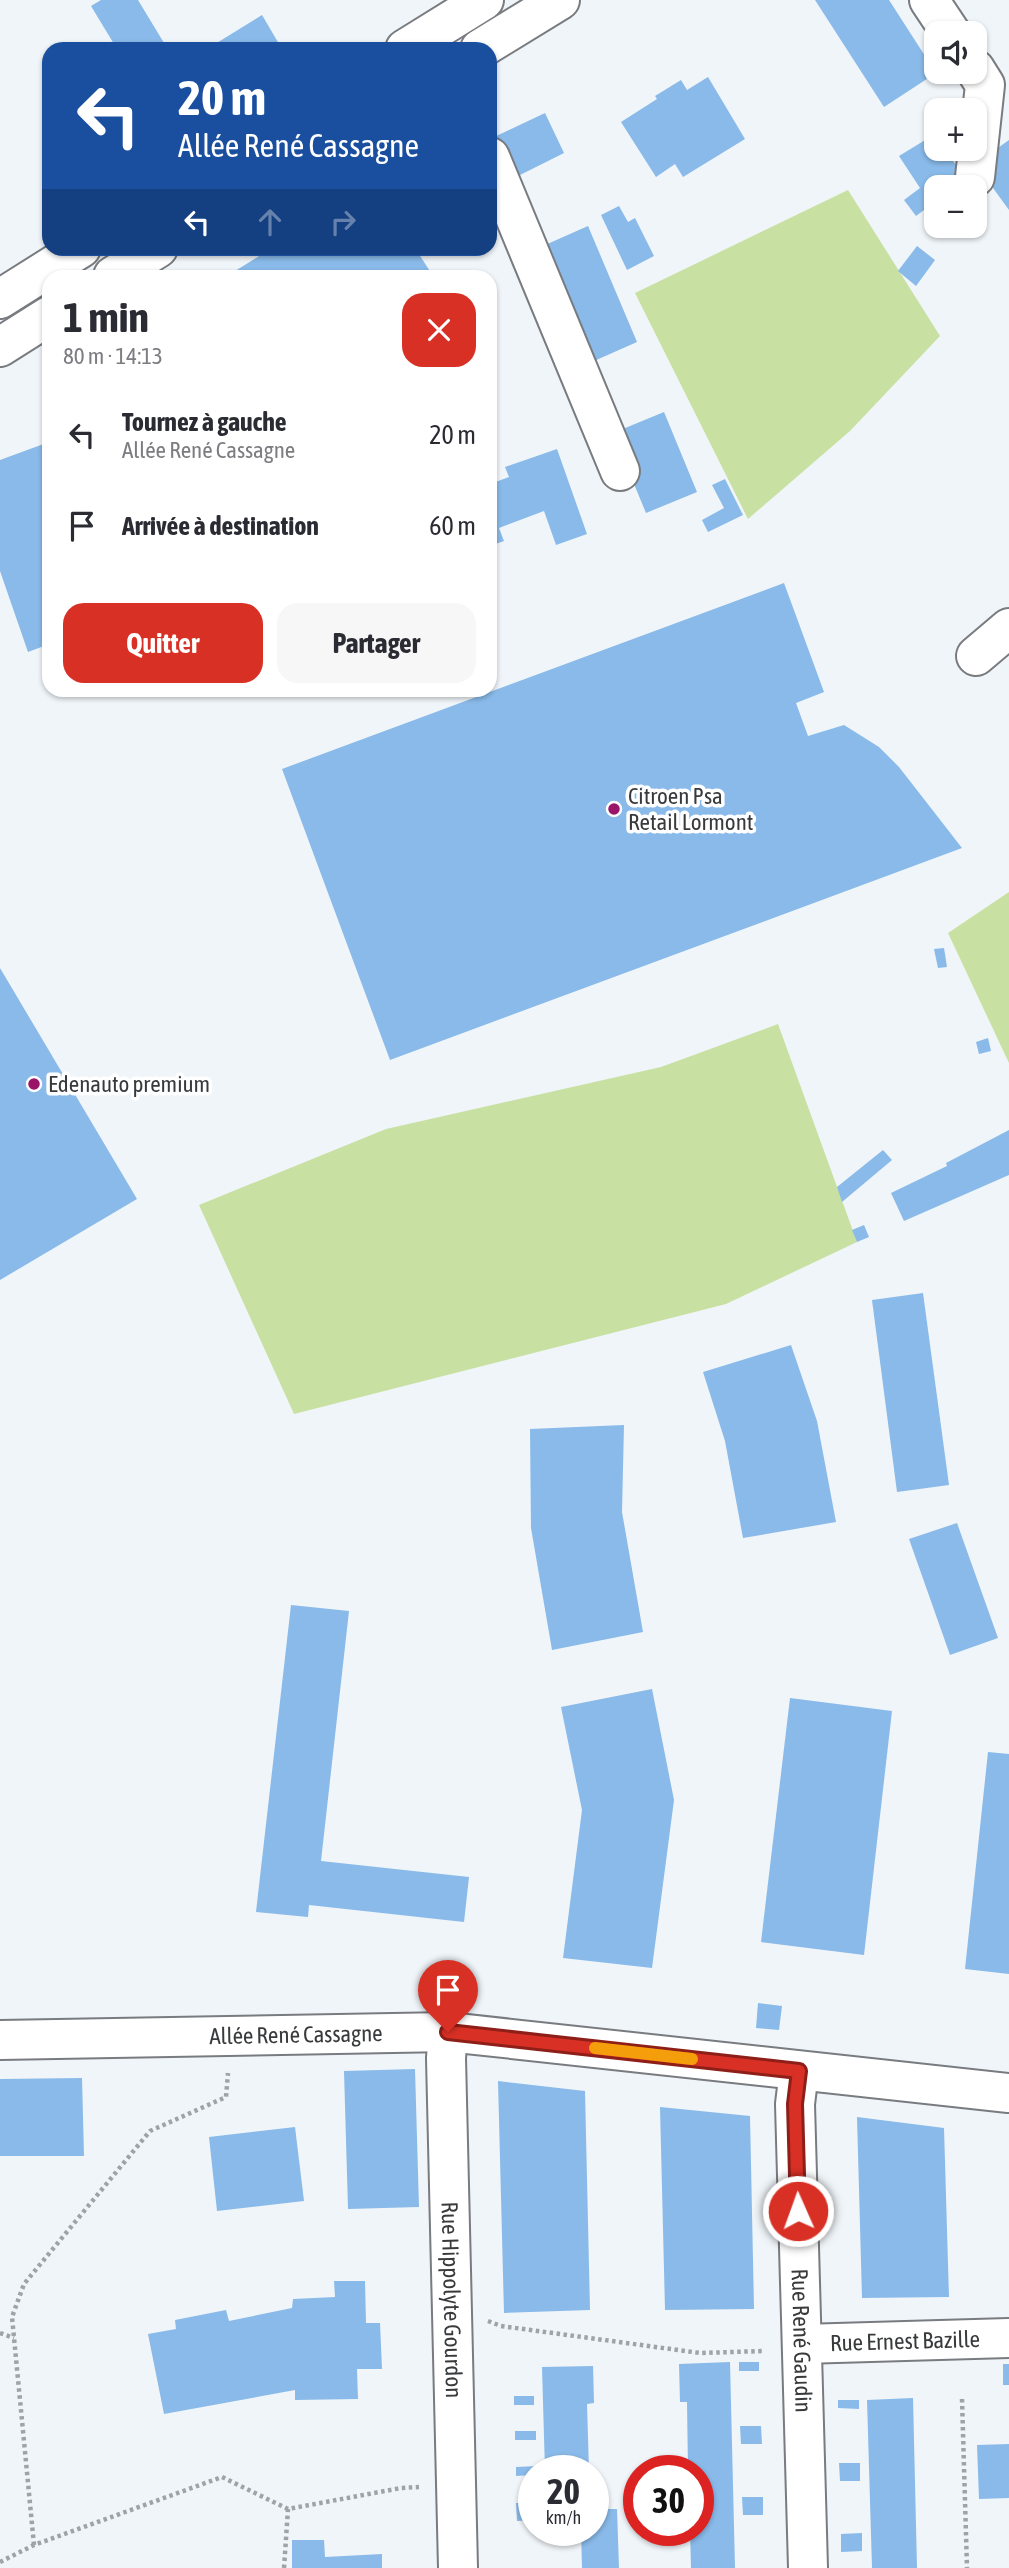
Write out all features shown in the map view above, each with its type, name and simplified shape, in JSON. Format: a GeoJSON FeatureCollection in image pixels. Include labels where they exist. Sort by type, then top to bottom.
{"type":"FeatureCollection","features":[{"type":"Feature","properties":{"kind":"street"},"geometry":{"type":"LineString","coordinates":[[416,42],[484,0]]}},
{"type":"Feature","properties":{"kind":"street"},"geometry":{"type":"LineString","coordinates":[[491,42],[560,0]]}},
{"type":"Feature","properties":{"kind":"street"},"geometry":{"type":"LineString","coordinates":[[929,0],[943,21]]}},
{"type":"Feature","properties":{"kind":"street"},"geometry":{"type":"LineString","coordinates":[[975,175],[984,84]]}},
{"type":"Feature","properties":{"kind":"street"},"geometry":{"type":"LineString","coordinates":[[497,174],[620,471]]}},
{"type":"Feature","properties":{"kind":"street"},"geometry":{"type":"LineString","coordinates":[[46,270],[68,256]]}},
{"type":"Feature","properties":{"kind":"street"},"geometry":{"type":"LineString","coordinates":[[123,270],[145,256]]}},
{"type":"Feature","properties":{"kind":"street"},"geometry":{"type":"LineString","coordinates":[[0,299],[42,273]]}},
{"type":"Feature","properties":{"kind":"street"},"geometry":{"type":"LineString","coordinates":[[0,347],[42,320]]}},
{"type":"Feature","properties":{"kind":"street"},"geometry":{"type":"LineString","coordinates":[[976,656],[1009,628]]}},
{"type":"Feature","properties":{"kind":"street","name":"Allée René Cassagne"},"geometry":{"type":"LineString","coordinates":[[0,2040],[448,2032],[1009,2093]]}},
{"type":"Feature","properties":{"kind":"street","name":"Rue Hippolyte Gourdon"},"geometry":{"type":"LineString","coordinates":[[448,2032],[446,2058],[458,2568]]}},
{"type":"Feature","properties":{"kind":"street","name":"Rue René Gaudin"},"geometry":{"type":"LineString","coordinates":[[799,2071],[795,2104],[808,2568]]}},
{"type":"Feature","properties":{"kind":"street","name":"Rue Ernest Bazille"},"geometry":{"type":"LineString","coordinates":[[802,2344],[1009,2339]]}},
{"type":"Feature","properties":{"kind":"path"},"geometry":{"type":"LineString","coordinates":[[34,2545],[12,2317],[24,2284],[150,2131],[226,2097],[228,2071],[241,2071]]}},
{"type":"Feature","properties":{"kind":"path"},"geometry":{"type":"LineString","coordinates":[[452,2305],[500,2326],[700,2353],[772,2351],[802,2344]]}},
{"type":"Feature","properties":{"kind":"path"},"geometry":{"type":"LineString","coordinates":[[0,2333],[14,2338]]}},
{"type":"Feature","properties":{"kind":"path"},"geometry":{"type":"LineString","coordinates":[[962,2399],[967,2568]]}},
{"type":"Feature","properties":{"kind":"path"},"geometry":{"type":"LineString","coordinates":[[0,2563],[34,2545],[222,2477],[288,2509],[401,2488],[456,2486]]}},
{"type":"Feature","properties":{"kind":"path"},"geometry":{"type":"LineString","coordinates":[[284,2568],[288,2509]]}},
{"type":"Feature","properties":{"kind":"green space"},"geometry":{"type":"Polygon","coordinates":[[[848,190],[940,336],[850,431],[748,519],[635,293],[848,190]]]}},
{"type":"Feature","properties":{"kind":"green space"},"geometry":{"type":"Polygon","coordinates":[[[1009,892],[1009,1063],[948,933],[1009,892]]]}},
{"type":"Feature","properties":{"kind":"green space"},"geometry":{"type":"Polygon","coordinates":[[[778,1024],[857,1242],[726,1304],[294,1414],[199,1205],[386,1129],[661,1067],[778,1024]]]}},
{"type":"Feature","properties":{"kind":"building"},"geometry":{"type":"Polygon","coordinates":[[[101,0],[138,0],[163,42],[113,42],[91,6],[101,0]]]}},
{"type":"Feature","properties":{"kind":"building"},"geometry":{"type":"Polygon","coordinates":[[[815,0],[889,0],[924,54],[924,81],[884,107],[815,0]]]}},
{"type":"Feature","properties":{"kind":"building"},"geometry":{"type":"Polygon","coordinates":[[[262,15],[278,42],[218,42],[262,15]]]}},
{"type":"Feature","properties":{"kind":"building"},"geometry":{"type":"Polygon","coordinates":[[[708,77],[745,139],[683,177],[675,164],[656,177],[621,122],[681,80],[687,90],[708,77]]]}},
{"type":"Feature","properties":{"kind":"building"},"geometry":{"type":"Polygon","coordinates":[[[545,113],[564,153],[512,179],[497,148],[497,136],[545,113]]]}},
{"type":"Feature","properties":{"kind":"building"},"geometry":{"type":"Polygon","coordinates":[[[1009,140],[1009,210],[986,175],[995,150],[1009,140]]]}},
{"type":"Feature","properties":{"kind":"building"},"geometry":{"type":"Polygon","coordinates":[[[924,141],[924,161],[953,161],[963,175],[924,175],[924,210],[916,216],[904,200],[920,188],[899,156],[924,141]]]}},
{"type":"Feature","properties":{"kind":"building"},"geometry":{"type":"Polygon","coordinates":[[[619,206],[628,222],[635,218],[654,256],[627,270],[601,215],[619,206]]]}},
{"type":"Feature","properties":{"kind":"building"},"geometry":{"type":"Polygon","coordinates":[[[588,226],[637,342],[585,365],[536,249],[588,226]]]}},
{"type":"Feature","properties":{"kind":"building"},"geometry":{"type":"Polygon","coordinates":[[[917,246],[935,260],[916,286],[898,271],[917,246]]]}},
{"type":"Feature","properties":{"kind":"building"},"geometry":{"type":"Polygon","coordinates":[[[259,256],[420,256],[429,270],[237,270],[259,256]]]}},
{"type":"Feature","properties":{"kind":"building"},"geometry":{"type":"Polygon","coordinates":[[[664,412],[697,492],[646,513],[613,433],[664,412]]]}},
{"type":"Feature","properties":{"kind":"building"},"geometry":{"type":"Polygon","coordinates":[[[42,445],[42,647],[28,652],[0,571],[0,460],[42,445]]]}},
{"type":"Feature","properties":{"kind":"building"},"geometry":{"type":"Polygon","coordinates":[[[557,449],[587,534],[556,545],[544,511],[499,528],[504,541],[497,544],[497,481],[509,477],[505,467],[557,449]]]}},
{"type":"Feature","properties":{"kind":"building"},"geometry":{"type":"Polygon","coordinates":[[[725,479],[743,515],[708,532],[702,520],[724,508],[712,485],[725,479]]]}},
{"type":"Feature","properties":{"kind":"building","name":"Citroen Psa Retail Lormont"},"geometry":{"type":"Polygon","coordinates":[[[784,583],[824,692],[796,703],[808,736],[844,725],[879,747],[899,767],[962,848],[390,1060],[282,769],[476,697],[497,697],[497,689],[784,583]]]}},
{"type":"Feature","properties":{"kind":"building"},"geometry":{"type":"Polygon","coordinates":[[[944,948],[947,967],[938,968],[934,949],[944,948]]]}},
{"type":"Feature","properties":{"kind":"building","name":"Edenauto premium"},"geometry":{"type":"Polygon","coordinates":[[[0,968],[137,1199],[0,1280],[0,968]]]}},
{"type":"Feature","properties":{"kind":"building"},"geometry":{"type":"Polygon","coordinates":[[[988,1038],[991,1051],[979,1054],[976,1042],[988,1038]]]}},
{"type":"Feature","properties":{"kind":"building"},"geometry":{"type":"Polygon","coordinates":[[[1009,1130],[1009,1175],[904,1221],[891,1193],[947,1166],[946,1163],[1009,1130]]]}},
{"type":"Feature","properties":{"kind":"building"},"geometry":{"type":"Polygon","coordinates":[[[883,1150],[892,1160],[842,1202],[837,1187],[883,1150]]]}},
{"type":"Feature","properties":{"kind":"building"},"geometry":{"type":"Polygon","coordinates":[[[864,1225],[869,1237],[857,1242],[852,1230],[864,1225]]]}},
{"type":"Feature","properties":{"kind":"building"},"geometry":{"type":"Polygon","coordinates":[[[923,1293],[949,1485],[897,1492],[872,1300],[923,1293]]]}},
{"type":"Feature","properties":{"kind":"building"},"geometry":{"type":"Polygon","coordinates":[[[791,1345],[817,1421],[836,1522],[743,1538],[725,1441],[703,1372],[791,1345]]]}},
{"type":"Feature","properties":{"kind":"building"},"geometry":{"type":"Polygon","coordinates":[[[624,1425],[622,1512],[643,1632],[552,1650],[531,1528],[530,1429],[624,1425]]]}},
{"type":"Feature","properties":{"kind":"building"},"geometry":{"type":"Polygon","coordinates":[[[957,1523],[998,1638],[950,1655],[909,1539],[957,1523]]]}},
{"type":"Feature","properties":{"kind":"building"},"geometry":{"type":"Polygon","coordinates":[[[291,1605],[349,1611],[321,1861],[469,1877],[464,1922],[309,1905],[308,1917],[256,1912],[291,1605]]]}},
{"type":"Feature","properties":{"kind":"building"},"geometry":{"type":"Polygon","coordinates":[[[652,1689],[674,1800],[652,1968],[563,1958],[582,1810],[561,1707],[652,1689]]]}},
{"type":"Feature","properties":{"kind":"building"},"geometry":{"type":"Polygon","coordinates":[[[790,1698],[892,1711],[864,1955],[761,1942],[790,1698]]]}},
{"type":"Feature","properties":{"kind":"building"},"geometry":{"type":"Polygon","coordinates":[[[988,1752],[1009,1754],[1009,1974],[965,1969],[988,1752]]]}},
{"type":"Feature","properties":{"kind":"building"},"geometry":{"type":"Polygon","coordinates":[[[758,2003],[782,2006],[779,2030],[756,2028],[758,2003]]]}},
{"type":"Feature","properties":{"kind":"building"},"geometry":{"type":"Polygon","coordinates":[[[415,2069],[419,2207],[348,2209],[344,2071],[415,2069]]]}},
{"type":"Feature","properties":{"kind":"building"},"geometry":{"type":"Polygon","coordinates":[[[82,2078],[84,2156],[0,2156],[0,2079],[82,2078]]]}},
{"type":"Feature","properties":{"kind":"building"},"geometry":{"type":"Polygon","coordinates":[[[498,2081],[585,2091],[590,2310],[504,2313],[498,2081]]]}},
{"type":"Feature","properties":{"kind":"building"},"geometry":{"type":"Polygon","coordinates":[[[660,2107],[750,2116],[754,2309],[665,2310],[660,2107]]]}},
{"type":"Feature","properties":{"kind":"building"},"geometry":{"type":"Polygon","coordinates":[[[857,2117],[944,2128],[949,2297],[862,2298],[857,2117]]]}},
{"type":"Feature","properties":{"kind":"building"},"geometry":{"type":"Polygon","coordinates":[[[295,2127],[304,2201],[217,2211],[209,2137],[295,2127]]]}},
{"type":"Feature","properties":{"kind":"building"},"geometry":{"type":"Polygon","coordinates":[[[334,2281],[365,2281],[366,2323],[380,2323],[382,2369],[357,2369],[358,2399],[295,2400],[295,2390],[164,2414],[148,2334],[176,2329],[175,2320],[226,2310],[229,2321],[292,2308],[293,2299],[335,2297],[334,2281]]]}},
{"type":"Feature","properties":{"kind":"building"},"geometry":{"type":"Polygon","coordinates":[[[730,2362],[735,2568],[691,2568],[690,2546],[714,2546],[714,2455],[688,2455],[687,2402],[680,2402],[679,2364],[730,2362]]]}},
{"type":"Feature","properties":{"kind":"building"},"geometry":{"type":"Polygon","coordinates":[[[739,2362],[759,2362],[759,2371],[739,2371],[739,2362]]]}},
{"type":"Feature","properties":{"kind":"building"},"geometry":{"type":"Polygon","coordinates":[[[1003,2364],[1009,2364],[1009,2385],[1003,2385],[1003,2364]]]}},
{"type":"Feature","properties":{"kind":"building"},"geometry":{"type":"Polygon","coordinates":[[[593,2366],[594,2403],[587,2404],[589,2455],[545,2455],[542,2367],[593,2366]]]}},
{"type":"Feature","properties":{"kind":"building"},"geometry":{"type":"Polygon","coordinates":[[[514,2396],[534,2396],[534,2405],[514,2405],[514,2396]]]}},
{"type":"Feature","properties":{"kind":"building"},"geometry":{"type":"Polygon","coordinates":[[[913,2398],[917,2568],[872,2568],[867,2400],[913,2398]]]}},
{"type":"Feature","properties":{"kind":"building"},"geometry":{"type":"Polygon","coordinates":[[[838,2400],[859,2400],[859,2409],[838,2408],[838,2400]]]}},
{"type":"Feature","properties":{"kind":"building"},"geometry":{"type":"Polygon","coordinates":[[[740,2426],[761,2426],[762,2444],[741,2444],[740,2426]]]}},
{"type":"Feature","properties":{"kind":"building"},"geometry":{"type":"Polygon","coordinates":[[[515,2431],[536,2431],[536,2440],[515,2440],[515,2431]]]}},
{"type":"Feature","properties":{"kind":"building"},"geometry":{"type":"Polygon","coordinates":[[[1009,2444],[1009,2498],[979,2499],[977,2445],[1009,2444]]]}},
{"type":"Feature","properties":{"kind":"building"},"geometry":{"type":"Polygon","coordinates":[[[839,2463],[860,2463],[860,2481],[840,2481],[839,2463]]]}},
{"type":"Feature","properties":{"kind":"building"},"geometry":{"type":"Polygon","coordinates":[[[742,2497],[763,2497],[763,2515],[743,2515],[742,2497]]]}},
{"type":"Feature","properties":{"kind":"building"},"geometry":{"type":"Polygon","coordinates":[[[609,2509],[617,2509],[619,2568],[582,2568],[581,2546],[609,2546],[609,2509]]]}},
{"type":"Feature","properties":{"kind":"building"},"geometry":{"type":"Polygon","coordinates":[[[862,2533],[862,2551],[841,2552],[841,2534],[862,2533]]]}},
{"type":"Feature","properties":{"kind":"building"},"geometry":{"type":"Polygon","coordinates":[[[292,2540],[324,2540],[325,2557],[382,2554],[382,2568],[292,2568],[292,2540]]]}},
{"type":"Feature","properties":{"kind":"slow traffic"},"geometry":{"type":"LineString","coordinates":[[595,2048],[692,2059]]}},
{"type":"Feature","properties":{"kind":"place","name":"Citroen Psa Retail Lormont"},"geometry":{"type":"Point","coordinates":[614,809]}},
{"type":"Feature","properties":{"kind":"place","name":"Edenauto premium"},"geometry":{"type":"Point","coordinates":[34,1084]}},
{"type":"Feature","properties":{"kind":"route"},"geometry":{"type":"LineString","coordinates":[[448,2032],[799,2071],[795,2104],[798,2211]]}}]}
